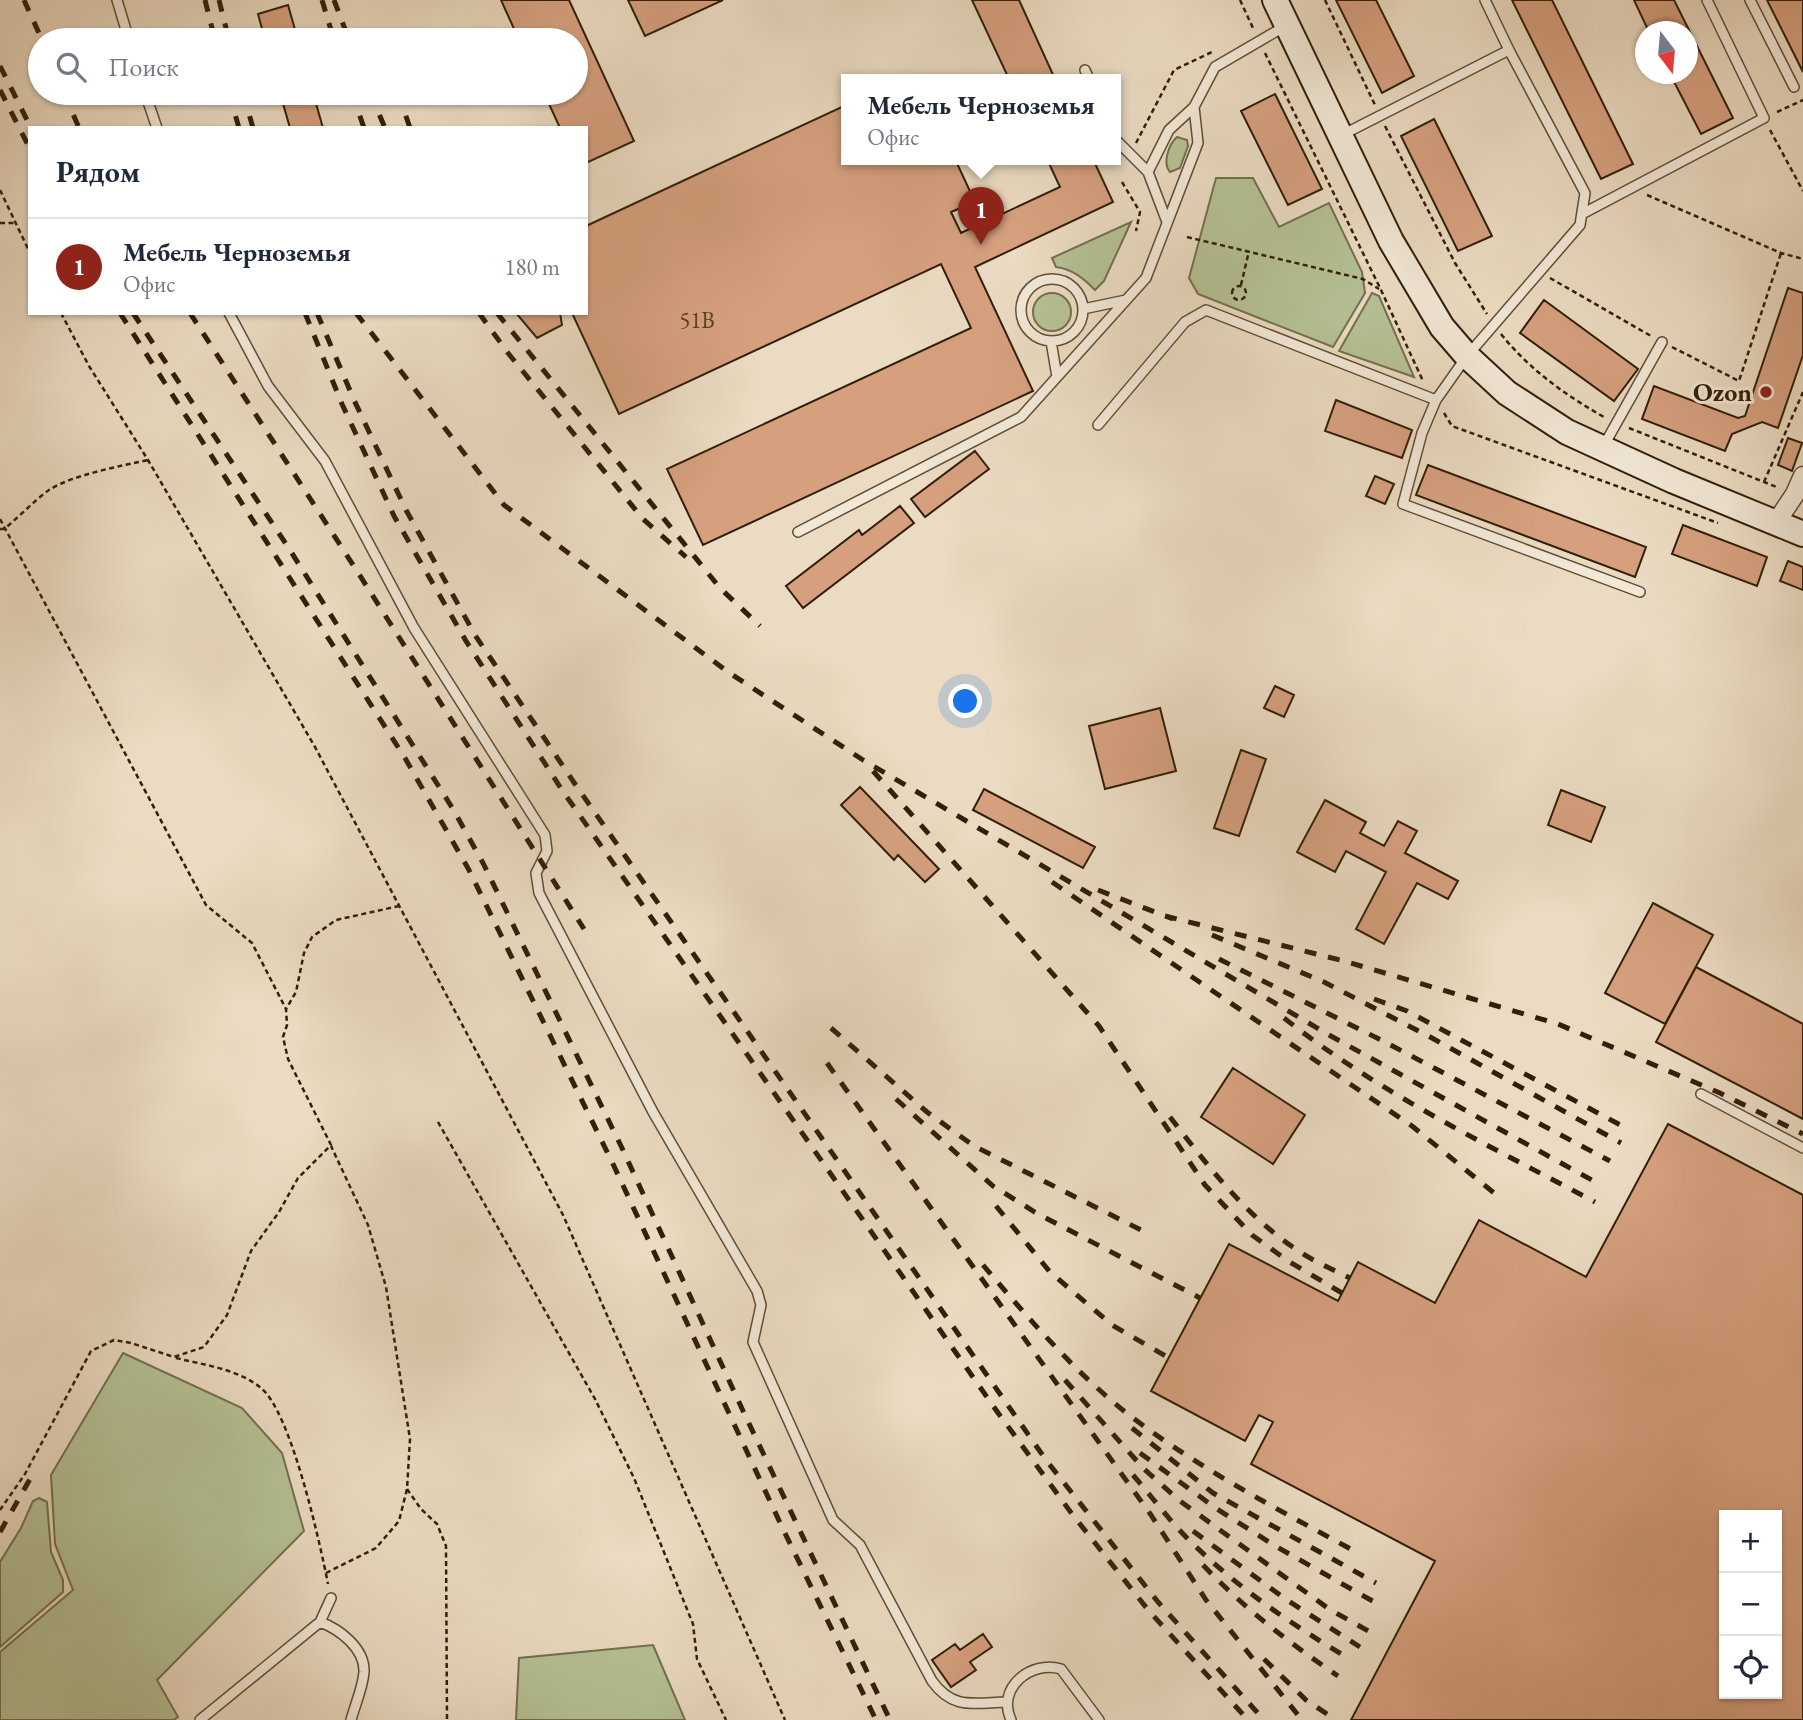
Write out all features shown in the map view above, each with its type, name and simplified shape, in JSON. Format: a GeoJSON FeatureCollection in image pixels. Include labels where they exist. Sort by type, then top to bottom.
{"type":"FeatureCollection","features":[{"type":"Feature","properties":{"kind":"main road"},"geometry":{"type":"LineString","coordinates":[[1275,0],[1391,241],[1419,292],[1467,356],[1507,393],[1540,417],[1603,449],[1803,534]]}},
{"type":"Feature","properties":{"kind":"street"},"geometry":{"type":"LineString","coordinates":[[1775,524],[1795,494],[1803,475]]}},
{"type":"Feature","properties":{"kind":"lane"},"geometry":{"type":"LineString","coordinates":[[117,0],[125,28]]}},
{"type":"Feature","properties":{"kind":"lane"},"geometry":{"type":"LineString","coordinates":[[1485,0],[1585,193],[1582,214],[1580,225],[1467,356],[1436,400],[1422,433],[1404,504],[1640,592]]}},
{"type":"Feature","properties":{"kind":"lane"},"geometry":{"type":"LineString","coordinates":[[1582,214],[1764,118],[1707,0]]}},
{"type":"Feature","properties":{"kind":"lane"},"geometry":{"type":"LineString","coordinates":[[1750,0],[1794,87]]}},
{"type":"Feature","properties":{"kind":"lane"},"geometry":{"type":"LineString","coordinates":[[1148,172],[1169,131],[1194,107],[1215,67],[1287,25]]}},
{"type":"Feature","properties":{"kind":"lane"},"geometry":{"type":"LineString","coordinates":[[1339,136],[1509,50]]}},
{"type":"Feature","properties":{"kind":"lane"},"geometry":{"type":"LineString","coordinates":[[149,105],[156,126]]}},
{"type":"Feature","properties":{"kind":"lane"},"geometry":{"type":"LineString","coordinates":[[798,533],[1021,417],[1146,278],[1198,143],[1194,107]]}},
{"type":"Feature","properties":{"kind":"lane"},"geometry":{"type":"LineString","coordinates":[[1121,145],[1148,172],[1167,223]]}},
{"type":"Feature","properties":{"kind":"lane"},"geometry":{"type":"LineString","coordinates":[[1060,280],[1076,290],[1083,309],[1077,327],[1070,334],[1051,341],[1041,339],[1025,325],[1022,305],[1025,295],[1040,281],[1060,280]]}},
{"type":"Feature","properties":{"kind":"lane"},"geometry":{"type":"LineString","coordinates":[[1083,309],[1126,300]]}},
{"type":"Feature","properties":{"kind":"lane"},"geometry":{"type":"LineString","coordinates":[[1098,425],[1185,322],[1206,310],[1436,400]]}},
{"type":"Feature","properties":{"kind":"lane"},"geometry":{"type":"LineString","coordinates":[[230,315],[268,386],[325,461],[414,628],[545,835],[547,850],[536,873],[539,892],[653,1112],[757,1291],[761,1305],[753,1342],[833,1520],[860,1545],[932,1681],[942,1694],[953,1701],[969,1703],[1006,1702]]}},
{"type":"Feature","properties":{"kind":"lane"},"geometry":{"type":"LineString","coordinates":[[1051,341],[1057,377]]}},
{"type":"Feature","properties":{"kind":"lane"},"geometry":{"type":"LineString","coordinates":[[1603,449],[1662,342]]}},
{"type":"Feature","properties":{"kind":"lane"},"geometry":{"type":"LineString","coordinates":[[1701,1094],[1803,1148]]}},
{"type":"Feature","properties":{"kind":"lane"},"geometry":{"type":"LineString","coordinates":[[203,1719],[320,1622],[331,1598]]}},
{"type":"Feature","properties":{"kind":"lane"},"geometry":{"type":"LineString","coordinates":[[320,1622],[335,1628],[360,1654],[364,1672],[351,1720]]}},
{"type":"Feature","properties":{"kind":"lane"},"geometry":{"type":"LineString","coordinates":[[1011,1720],[1006,1702],[1008,1693],[1024,1676],[1051,1666],[1061,1669],[1099,1720]]}},
{"type":"Feature","properties":{"kind":"path"},"geometry":{"type":"LineString","coordinates":[[1240,0],[1422,379],[1452,426],[1725,526]]}},
{"type":"Feature","properties":{"kind":"path"},"geometry":{"type":"LineString","coordinates":[[1130,154],[1174,70],[1220,48]]}},
{"type":"Feature","properties":{"kind":"path"},"geometry":{"type":"LineString","coordinates":[[1803,100],[1764,118],[1803,191]]}},
{"type":"Feature","properties":{"kind":"path"},"geometry":{"type":"LineString","coordinates":[[1122,182],[1140,212],[1136,231]]}},
{"type":"Feature","properties":{"kind":"path"},"geometry":{"type":"LineString","coordinates":[[1630,188],[1782,253],[1803,259]]}},
{"type":"Feature","properties":{"kind":"path"},"geometry":{"type":"LineString","coordinates":[[0,190],[28,249]]}},
{"type":"Feature","properties":{"kind":"path"},"geometry":{"type":"LineString","coordinates":[[0,223],[14,223]]}},
{"type":"Feature","properties":{"kind":"path"},"geometry":{"type":"LineString","coordinates":[[1187,237],[1363,279],[1381,290]]}},
{"type":"Feature","properties":{"kind":"path"},"geometry":{"type":"LineString","coordinates":[[1241,285],[1249,251]]}},
{"type":"Feature","properties":{"kind":"path"},"geometry":{"type":"LineString","coordinates":[[1540,273],[1662,342],[1739,381],[1782,253]]}},
{"type":"Feature","properties":{"kind":"path"},"geometry":{"type":"LineString","coordinates":[[1241,285],[1246,294],[1237,300],[1232,292],[1241,285]]}},
{"type":"Feature","properties":{"kind":"path"},"geometry":{"type":"LineString","coordinates":[[62,315],[89,366],[148,460],[315,747],[563,1214],[785,1720]]}},
{"type":"Feature","properties":{"kind":"path"},"geometry":{"type":"LineString","coordinates":[[1764,482],[1803,392]]}},
{"type":"Feature","properties":{"kind":"path"},"geometry":{"type":"LineString","coordinates":[[2,529],[50,489],[98,471],[148,460]]}},
{"type":"Feature","properties":{"kind":"path"},"geometry":{"type":"LineString","coordinates":[[0,519],[2,529],[206,905],[252,943],[286,1009],[287,1025],[283,1037],[288,1059],[369,1225],[386,1287],[410,1439],[407,1489],[398,1521],[376,1548],[326,1573]]}},
{"type":"Feature","properties":{"kind":"path"},"geometry":{"type":"LineString","coordinates":[[286,1009],[296,992],[304,953],[312,937],[336,920],[399,906]]}},
{"type":"Feature","properties":{"kind":"path"},"geometry":{"type":"LineString","coordinates":[[438,1122],[595,1399],[634,1478],[693,1623],[697,1659],[726,1720]]}},
{"type":"Feature","properties":{"kind":"path"},"geometry":{"type":"LineString","coordinates":[[174,1357],[204,1347],[227,1315],[251,1251],[279,1212],[298,1178],[331,1145]]}},
{"type":"Feature","properties":{"kind":"path"},"geometry":{"type":"LineString","coordinates":[[0,1510],[25,1474],[91,1351],[114,1340],[131,1342],[174,1357],[234,1372],[263,1389],[287,1428],[331,1598]]}},
{"type":"Feature","properties":{"kind":"path"},"geometry":{"type":"LineString","coordinates":[[407,1489],[421,1509],[437,1524],[446,1546],[447,1720]]}},
{"type":"Feature","properties":{"kind":"green space"},"geometry":{"type":"Polygon","coordinates":[[[1177,137],[1187,140],[1188,146],[1180,168],[1170,172],[1168,154],[1177,137]]]}},
{"type":"Feature","properties":{"kind":"green space"},"geometry":{"type":"Polygon","coordinates":[[[1216,178],[1253,178],[1279,227],[1329,203],[1362,272],[1365,293],[1333,347],[1198,294],[1189,278],[1216,178]]]}},
{"type":"Feature","properties":{"kind":"green space"},"geometry":{"type":"Polygon","coordinates":[[[1131,222],[1104,281],[1095,290],[1073,272],[1056,267],[1052,258],[1131,222]]]}},
{"type":"Feature","properties":{"kind":"green space"},"geometry":{"type":"Polygon","coordinates":[[[1052,293],[1066,298],[1071,312],[1066,326],[1052,331],[1038,326],[1033,312],[1038,298],[1052,293]]]}},
{"type":"Feature","properties":{"kind":"green space"},"geometry":{"type":"Polygon","coordinates":[[[1372,293],[1379,296],[1414,377],[1339,351],[1372,293]]]}},
{"type":"Feature","properties":{"kind":"green space"},"geometry":{"type":"Polygon","coordinates":[[[123,1353],[242,1408],[282,1453],[304,1531],[157,1680],[178,1717],[174,1720],[0,1720],[0,1652],[73,1590],[55,1544],[51,1475],[123,1353]]]}},
{"type":"Feature","properties":{"kind":"green space"},"geometry":{"type":"Polygon","coordinates":[[[39,1498],[47,1502],[51,1552],[63,1580],[63,1592],[0,1647],[0,1562],[21,1528],[33,1501],[39,1498]]]}},
{"type":"Feature","properties":{"kind":"green space"},"geometry":{"type":"Polygon","coordinates":[[[653,1645],[685,1720],[516,1720],[519,1658],[653,1645]]]}},
{"type":"Feature","properties":{"kind":"building"},"geometry":{"type":"Polygon","coordinates":[[[501,0],[569,0],[582,28],[514,28],[501,0]]]}},
{"type":"Feature","properties":{"kind":"building"},"geometry":{"type":"Polygon","coordinates":[[[628,0],[723,0],[645,36],[628,0]]]}},
{"type":"Feature","properties":{"kind":"building"},"geometry":{"type":"Polygon","coordinates":[[[972,0],[1019,0],[1053,74],[1007,74],[972,0]]]}},
{"type":"Feature","properties":{"kind":"building"},"geometry":{"type":"Polygon","coordinates":[[[1336,0],[1376,0],[1414,76],[1382,93],[1336,0]]]}},
{"type":"Feature","properties":{"kind":"building"},"geometry":{"type":"Polygon","coordinates":[[[1512,0],[1552,0],[1633,164],[1601,179],[1512,0]]]}},
{"type":"Feature","properties":{"kind":"building"},"geometry":{"type":"Polygon","coordinates":[[[1634,0],[1674,0],[1684,21],[1644,21],[1634,0]]]}},
{"type":"Feature","properties":{"kind":"building"},"geometry":{"type":"Polygon","coordinates":[[[1767,0],[1803,0],[1803,72],[1767,0]]]}},
{"type":"Feature","properties":{"kind":"building"},"geometry":{"type":"Polygon","coordinates":[[[288,5],[295,28],[262,28],[258,14],[288,5]]]}},
{"type":"Feature","properties":{"kind":"building"},"geometry":{"type":"Polygon","coordinates":[[[588,41],[634,141],[588,162],[588,126],[559,126],[549,105],[588,105],[588,41]]]}},
{"type":"Feature","properties":{"kind":"building"},"geometry":{"type":"Polygon","coordinates":[[[1698,48],[1733,118],[1701,134],[1675,84],[1698,84],[1698,48]]]}},
{"type":"Feature","properties":{"kind":"building"},"geometry":{"type":"Polygon","coordinates":[[[1275,94],[1322,189],[1288,205],[1241,111],[1275,94]]]}},
{"type":"Feature","properties":{"kind":"building"},"geometry":{"type":"Polygon","coordinates":[[[283,105],[316,105],[322,126],[289,126],[283,105]]]}},
{"type":"Feature","properties":{"kind":"building"},"geometry":{"type":"Polygon","coordinates":[[[841,107],[841,165],[958,165],[975,202],[951,212],[961,233],[1060,187],[1050,165],[1096,165],[1113,202],[975,267],[1033,391],[703,545],[667,469],[971,328],[941,264],[619,414],[573,315],[588,315],[588,225],[841,107]]]}},
{"type":"Feature","properties":{"kind":"building"},"geometry":{"type":"Polygon","coordinates":[[[1434,119],[1492,236],[1458,251],[1401,136],[1434,119]]]}},
{"type":"Feature","properties":{"kind":"building"},"geometry":{"type":"Polygon","coordinates":[[[1788,288],[1803,293],[1803,355],[1778,428],[1762,422],[1732,434],[1725,451],[1642,419],[1654,386],[1738,418],[1745,416],[1788,288]]]}},
{"type":"Feature","properties":{"kind":"building"},"geometry":{"type":"Polygon","coordinates":[[[1544,300],[1638,369],[1614,401],[1520,333],[1544,300]]]}},
{"type":"Feature","properties":{"kind":"building"},"geometry":{"type":"Polygon","coordinates":[[[518,315],[560,315],[562,325],[537,338],[518,315]]]}},
{"type":"Feature","properties":{"kind":"building"},"geometry":{"type":"Polygon","coordinates":[[[1336,400],[1412,430],[1402,458],[1325,431],[1336,400]]]}},
{"type":"Feature","properties":{"kind":"building"},"geometry":{"type":"Polygon","coordinates":[[[1788,438],[1802,443],[1792,471],[1778,465],[1788,438]]]}},
{"type":"Feature","properties":{"kind":"building"},"geometry":{"type":"Polygon","coordinates":[[[975,451],[989,469],[925,517],[911,499],[975,451]]]}},
{"type":"Feature","properties":{"kind":"building"},"geometry":{"type":"Polygon","coordinates":[[[1428,465],[1646,547],[1635,577],[1416,495],[1428,465]]]}},
{"type":"Feature","properties":{"kind":"building"},"geometry":{"type":"Polygon","coordinates":[[[1375,476],[1394,484],[1385,504],[1366,496],[1375,476]]]}},
{"type":"Feature","properties":{"kind":"building"},"geometry":{"type":"Polygon","coordinates":[[[900,506],[914,523],[803,608],[786,586],[859,530],[862,535],[900,506]]]}},
{"type":"Feature","properties":{"kind":"building"},"geometry":{"type":"Polygon","coordinates":[[[1683,525],[1767,557],[1757,586],[1672,554],[1683,525]]]}},
{"type":"Feature","properties":{"kind":"building"},"geometry":{"type":"Polygon","coordinates":[[[1788,561],[1803,567],[1803,590],[1780,581],[1788,561]]]}},
{"type":"Feature","properties":{"kind":"building"},"geometry":{"type":"Polygon","coordinates":[[[1275,686],[1294,695],[1284,717],[1264,708],[1275,686]]]}},
{"type":"Feature","properties":{"kind":"building"},"geometry":{"type":"Polygon","coordinates":[[[1160,708],[1176,771],[1105,789],[1089,726],[1160,708]]]}},
{"type":"Feature","properties":{"kind":"building"},"geometry":{"type":"Polygon","coordinates":[[[1241,750],[1266,759],[1239,836],[1214,828],[1241,750]]]}},
{"type":"Feature","properties":{"kind":"building"},"geometry":{"type":"Polygon","coordinates":[[[860,787],[939,869],[925,882],[898,855],[894,860],[841,805],[860,787]]]}},
{"type":"Feature","properties":{"kind":"building"},"geometry":{"type":"Polygon","coordinates":[[[984,789],[1095,847],[1083,868],[973,810],[984,789]]]}},
{"type":"Feature","properties":{"kind":"building"},"geometry":{"type":"Polygon","coordinates":[[[1561,790],[1605,807],[1591,842],[1548,825],[1561,790]]]}},
{"type":"Feature","properties":{"kind":"building"},"geometry":{"type":"Polygon","coordinates":[[[1325,800],[1366,822],[1360,833],[1384,846],[1398,821],[1417,831],[1405,853],[1458,881],[1448,899],[1417,883],[1384,944],[1356,929],[1386,872],[1346,851],[1335,872],[1297,852],[1325,800]]]}},
{"type":"Feature","properties":{"kind":"building"},"geometry":{"type":"Polygon","coordinates":[[[1653,903],[1713,935],[1665,1024],[1605,993],[1653,903]]]}},
{"type":"Feature","properties":{"kind":"building"},"geometry":{"type":"Polygon","coordinates":[[[1696,967],[1803,1024],[1803,1119],[1656,1042],[1696,967]]]}},
{"type":"Feature","properties":{"kind":"building"},"geometry":{"type":"Polygon","coordinates":[[[1233,1068],[1305,1115],[1273,1164],[1201,1117],[1233,1068]]]}},
{"type":"Feature","properties":{"kind":"building"},"geometry":{"type":"Polygon","coordinates":[[[1668,1124],[1803,1195],[1803,1720],[1351,1720],[1435,1561],[1251,1464],[1273,1422],[1259,1415],[1245,1441],[1151,1391],[1229,1244],[1338,1301],[1358,1262],[1435,1303],[1479,1220],[1586,1277],[1668,1124]]]}},
{"type":"Feature","properties":{"kind":"building"},"geometry":{"type":"Polygon","coordinates":[[[983,1634],[992,1647],[970,1662],[976,1670],[951,1687],[932,1660],[955,1644],[960,1650],[983,1634]]]}},
{"type":"Feature","properties":{"kind":"railway"},"geometry":{"type":"LineString","coordinates":[[24,0],[37,28]]}},
{"type":"Feature","properties":{"kind":"railway"},"geometry":{"type":"LineString","coordinates":[[205,0],[212,28]]}},
{"type":"Feature","properties":{"kind":"railway"},"geometry":{"type":"LineString","coordinates":[[219,0],[226,28]]}},
{"type":"Feature","properties":{"kind":"railway"},"geometry":{"type":"LineString","coordinates":[[322,0],[330,28]]}},
{"type":"Feature","properties":{"kind":"railway"},"geometry":{"type":"LineString","coordinates":[[334,0],[344,28]]}},
{"type":"Feature","properties":{"kind":"railway"},"geometry":{"type":"LineString","coordinates":[[0,66],[30,126]]}},
{"type":"Feature","properties":{"kind":"railway"},"geometry":{"type":"LineString","coordinates":[[0,90],[28,145]]}},
{"type":"Feature","properties":{"kind":"railway"},"geometry":{"type":"LineString","coordinates":[[69,105],[78,126]]}},
{"type":"Feature","properties":{"kind":"railway"},"geometry":{"type":"LineString","coordinates":[[232,105],[238,126]]}},
{"type":"Feature","properties":{"kind":"railway"},"geometry":{"type":"LineString","coordinates":[[246,105],[252,126]]}},
{"type":"Feature","properties":{"kind":"railway"},"geometry":{"type":"LineString","coordinates":[[356,105],[363,126]]}},
{"type":"Feature","properties":{"kind":"railway"},"geometry":{"type":"LineString","coordinates":[[375,105],[384,126]]}},
{"type":"Feature","properties":{"kind":"railway"},"geometry":{"type":"LineString","coordinates":[[402,105],[409,126]]}},
{"type":"Feature","properties":{"kind":"railway"},"geometry":{"type":"LineString","coordinates":[[121,315],[405,758],[469,870],[613,1164],[782,1527],[876,1720]]}},
{"type":"Feature","properties":{"kind":"railway"},"geometry":{"type":"LineString","coordinates":[[134,315],[288,547],[453,809],[483,863],[622,1148],[890,1720]]}},
{"type":"Feature","properties":{"kind":"railway"},"geometry":{"type":"LineString","coordinates":[[191,315],[584,929]]}},
{"type":"Feature","properties":{"kind":"railway"},"geometry":{"type":"LineString","coordinates":[[306,315],[342,404],[394,516],[466,641],[562,790],[996,1410],[1072,1514],[1149,1611],[1248,1720]]}},
{"type":"Feature","properties":{"kind":"railway"},"geometry":{"type":"LineString","coordinates":[[318,315],[406,510],[475,635],[575,784],[1046,1460],[1158,1602],[1264,1720]]}},
{"type":"Feature","properties":{"kind":"railway"},"geometry":{"type":"LineString","coordinates":[[358,315],[504,505],[728,672],[863,760],[1329,1035],[1599,1184]]}},
{"type":"Feature","properties":{"kind":"railway"},"geometry":{"type":"LineString","coordinates":[[480,315],[508,353],[643,519],[686,557]]}},
{"type":"Feature","properties":{"kind":"railway"},"geometry":{"type":"LineString","coordinates":[[499,315],[720,588],[760,626]]}},
{"type":"Feature","properties":{"kind":"railway"},"geometry":{"type":"LineString","coordinates":[[873,771],[1099,1026],[1205,1185],[1252,1235],[1288,1261],[1342,1293]]}},
{"type":"Feature","properties":{"kind":"railway"},"geometry":{"type":"LineString","coordinates":[[1052,882],[1412,1126],[1499,1197]]}},
{"type":"Feature","properties":{"kind":"railway"},"geometry":{"type":"LineString","coordinates":[[1098,890],[1173,919]]}},
{"type":"Feature","properties":{"kind":"railway"},"geometry":{"type":"LineString","coordinates":[[1165,916],[1344,961],[1558,1024],[1720,1093],[1803,1134]]}},
{"type":"Feature","properties":{"kind":"railway"},"geometry":{"type":"LineString","coordinates":[[1212,935],[1324,982],[1432,1038],[1621,1143]]}},
{"type":"Feature","properties":{"kind":"railway"},"geometry":{"type":"LineString","coordinates":[[1219,959],[1383,1041],[1610,1161]]}},
{"type":"Feature","properties":{"kind":"railway"},"geometry":{"type":"LineString","coordinates":[[1374,999],[1407,1011],[1626,1128]]}},
{"type":"Feature","properties":{"kind":"railway"},"geometry":{"type":"LineString","coordinates":[[1284,1018],[1320,1045],[1396,1094],[1595,1202]]}},
{"type":"Feature","properties":{"kind":"railway"},"geometry":{"type":"LineString","coordinates":[[831,1028],[927,1112],[974,1146],[1141,1230]]}},
{"type":"Feature","properties":{"kind":"railway"},"geometry":{"type":"LineString","coordinates":[[827,1063],[1151,1515],[1206,1600],[1302,1720]]}},
{"type":"Feature","properties":{"kind":"railway"},"geometry":{"type":"LineString","coordinates":[[896,1099],[993,1186],[1038,1214],[1200,1298]]}},
{"type":"Feature","properties":{"kind":"railway"},"geometry":{"type":"LineString","coordinates":[[1170,1117],[1213,1171],[1261,1221],[1303,1254],[1350,1278]]}},
{"type":"Feature","properties":{"kind":"railway"},"geometry":{"type":"LineString","coordinates":[[996,1206],[1050,1272],[1112,1325],[1169,1358]]}},
{"type":"Feature","properties":{"kind":"railway"},"geometry":{"type":"LineString","coordinates":[[983,1265],[1073,1365],[1133,1418],[1215,1473],[1358,1553]]}},
{"type":"Feature","properties":{"kind":"railway"},"geometry":{"type":"LineString","coordinates":[[1065,1380],[1144,1469],[1180,1501],[1329,1609],[1370,1632]]}},
{"type":"Feature","properties":{"kind":"railway"},"geometry":{"type":"LineString","coordinates":[[1132,1428],[1213,1493],[1376,1583]]}},
{"type":"Feature","properties":{"kind":"railway"},"geometry":{"type":"LineString","coordinates":[[1140,1453],[1217,1509],[1277,1547],[1376,1603]]}},
{"type":"Feature","properties":{"kind":"railway"},"geometry":{"type":"LineString","coordinates":[[0,1532],[34,1472]]}},
{"type":"Feature","properties":{"kind":"railway"},"geometry":{"type":"LineString","coordinates":[[1133,1475],[1185,1536],[1211,1561],[1287,1619],[1348,1658]]}},
{"type":"Feature","properties":{"kind":"railway"},"geometry":{"type":"LineString","coordinates":[[1193,1531],[1284,1598],[1360,1647]]}},
{"type":"Feature","properties":{"kind":"railway"},"geometry":{"type":"LineString","coordinates":[[1203,1565],[1268,1624],[1338,1676]]}},
{"type":"Feature","properties":{"kind":"railway"},"geometry":{"type":"LineString","coordinates":[[1264,1659],[1306,1700],[1336,1720]]}},
{"type":"Feature","properties":{"kind":"place","name":"Мебель Черноземья"},"geometry":{"type":"Point","coordinates":[981,245]}},
{"type":"Feature","properties":{"kind":"place","name":"Ozon"},"geometry":{"type":"Point","coordinates":[1766,392]}}]}
